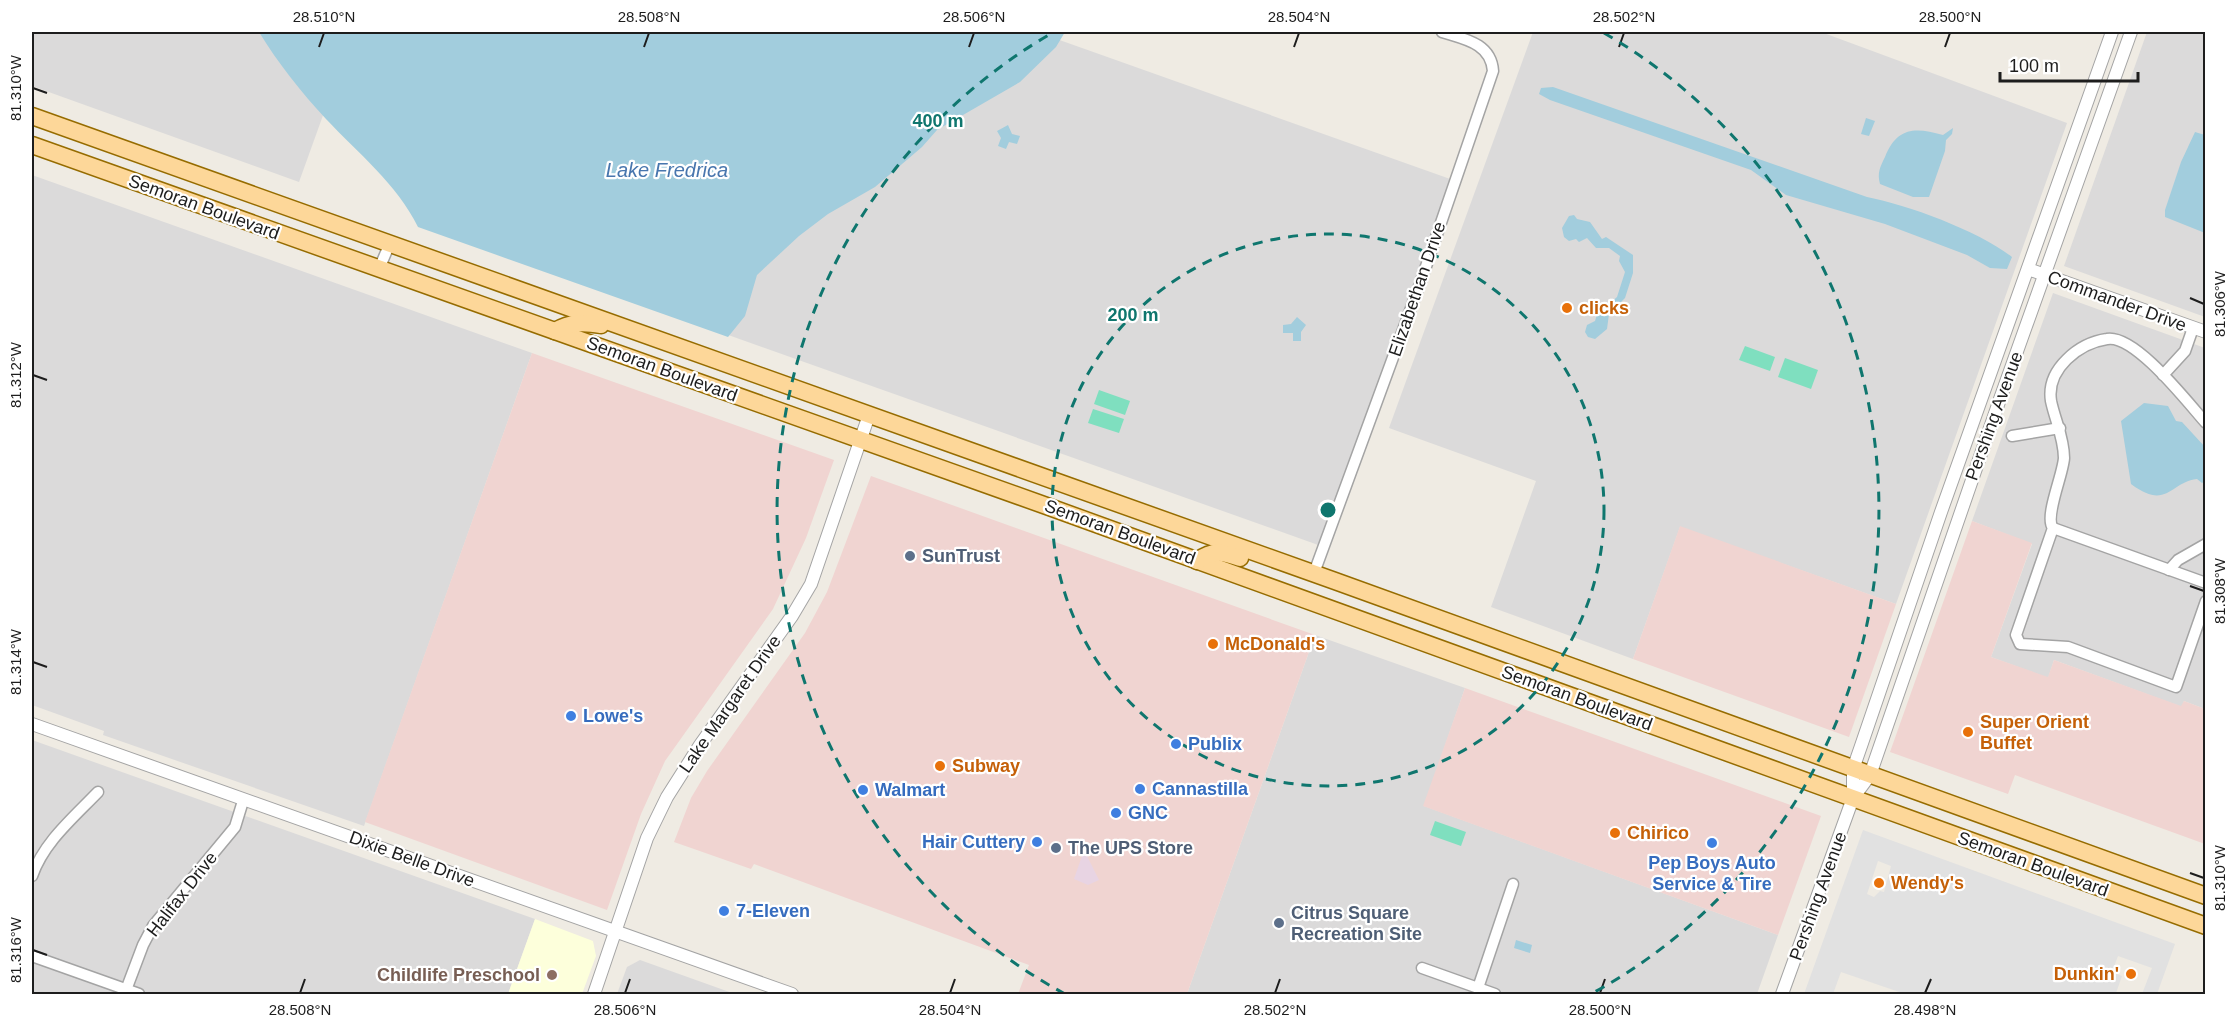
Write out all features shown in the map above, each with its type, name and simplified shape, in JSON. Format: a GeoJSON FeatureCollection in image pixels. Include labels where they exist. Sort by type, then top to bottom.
{"type":"FeatureCollection","features":[{"type":"Feature","properties":{"kind":"main road","name":"Semoran Boulevard"},"geometry":{"type":"LineString","coordinates":[[32,116],[1314,573],[2205,896]]}},
{"type":"Feature","properties":{"kind":"main road","name":"Semoran Boulevard"},"geometry":{"type":"LineString","coordinates":[[32,145],[1359,619],[2205,926]]}},
{"type":"Feature","properties":{"kind":"main road"},"geometry":{"type":"LineString","coordinates":[[555,331],[566,324],[581,322],[634,330]]}},
{"type":"Feature","properties":{"kind":"main road"},"geometry":{"type":"LineString","coordinates":[[1197,561],[1208,553],[1222,552],[1273,570],[1290,565]]}},
{"type":"Feature","properties":{"kind":"main road"},"geometry":{"type":"LineString","coordinates":[[1359,619],[1384,610],[1419,611]]}},
{"type":"Feature","properties":{"kind":"main road"},"geometry":{"type":"LineString","coordinates":[[1541,686],[1575,687],[1601,677]]}},
{"type":"Feature","properties":{"kind":"street","name":"Elizabethan Drive"},"geometry":{"type":"LineString","coordinates":[[1314,573],[1421,281],[1493,71],[1489,54],[1481,46],[1442,32]]}},
{"type":"Feature","properties":{"kind":"street","name":"Pershing Avenue"},"geometry":{"type":"LineString","coordinates":[[1853,798],[1853,769],[2112,32]]}},
{"type":"Feature","properties":{"kind":"street","name":"Pershing Avenue"},"geometry":{"type":"LineString","coordinates":[[1782,994],[1853,798],[1870,775],[2132,32]]}},
{"type":"Feature","properties":{"kind":"street"},"geometry":{"type":"LineString","coordinates":[[379,269],[390,243]]}},
{"type":"Feature","properties":{"kind":"street","name":"Commander Drive"},"geometry":{"type":"LineString","coordinates":[[2028,269],[2205,332]]}},
{"type":"Feature","properties":{"kind":"street"},"geometry":{"type":"LineString","coordinates":[[2020,290],[2037,297]]}},
{"type":"Feature","properties":{"kind":"street"},"geometry":{"type":"LineString","coordinates":[[2163,375],[2185,351],[2193,328]]}},
{"type":"Feature","properties":{"kind":"street"},"geometry":{"type":"LineString","coordinates":[[2205,423],[2142,353],[2117,340],[2108,339],[2067,357],[2060,365],[2051,399],[2060,428],[2064,459],[2049,516],[2053,528],[2016,634],[2020,644],[2068,647],[2176,687],[2205,601]]}},
{"type":"Feature","properties":{"kind":"street","name":"Lake Margaret Drive"},"geometry":{"type":"LineString","coordinates":[[594,994],[647,838],[671,790],[750,672],[792,616],[811,584],[869,415]]}},
{"type":"Feature","properties":{"kind":"street"},"geometry":{"type":"LineString","coordinates":[[2012,436],[2060,428]]}},
{"type":"Feature","properties":{"kind":"street"},"geometry":{"type":"LineString","coordinates":[[2053,528],[2205,583]]}},
{"type":"Feature","properties":{"kind":"street"},"geometry":{"type":"LineString","coordinates":[[2169,570],[2178,560],[2205,544]]}},
{"type":"Feature","properties":{"kind":"street","name":"Dixie Belle Drive"},"geometry":{"type":"LineString","coordinates":[[32,724],[243,801],[369,842],[792,994]]}},
{"type":"Feature","properties":{"kind":"street"},"geometry":{"type":"LineString","coordinates":[[32,876],[38,859],[53,838],[98,792]]}},
{"type":"Feature","properties":{"kind":"street","name":"Halifax Drive"},"geometry":{"type":"LineString","coordinates":[[126,990],[143,945],[153,926],[235,827],[243,801]]}},
{"type":"Feature","properties":{"kind":"street"},"geometry":{"type":"LineString","coordinates":[[1478,988],[1512,884]]}},
{"type":"Feature","properties":{"kind":"street"},"geometry":{"type":"LineString","coordinates":[[32,956],[139,994]]}},
{"type":"Feature","properties":{"kind":"street"},"geometry":{"type":"LineString","coordinates":[[1422,968],[1495,994]]}},
{"type":"Feature","properties":{"kind":"shaded area"},"geometry":{"type":"Polygon","coordinates":[[[32,32],[353,32],[299,182],[32,86],[32,32]]]}},
{"type":"Feature","properties":{"kind":"shaded area"},"geometry":{"type":"Polygon","coordinates":[[[1037,32],[1453,180],[1321,546],[560,275],[1037,32]]]}},
{"type":"Feature","properties":{"kind":"shaded area"},"geometry":{"type":"Polygon","coordinates":[[[1533,32],[1821,32],[2067,123],[1896,604],[1680,527],[1633,659],[1491,607],[1536,481],[1389,428],[1533,32]]]}},
{"type":"Feature","properties":{"kind":"shaded area"},"geometry":{"type":"Polygon","coordinates":[[[2147,32],[2205,32],[2205,317],[2064,266],[2147,32]]]}},
{"type":"Feature","properties":{"kind":"shaded area"},"geometry":{"type":"Polygon","coordinates":[[[32,175],[532,353],[364,826],[103,735],[104,731],[32,705],[32,175]]]}},
{"type":"Feature","properties":{"kind":"shaded area"},"geometry":{"type":"Polygon","coordinates":[[[2053,293],[2205,348],[2205,709],[2184,701],[2182,707],[2054,660],[2048,678],[1991,657],[2032,544],[1972,521],[2053,293]]]}},
{"type":"Feature","properties":{"kind":"shaded area"},"geometry":{"type":"Polygon","coordinates":[[[532,353],[834,460],[806,538],[773,609],[665,761],[641,814],[607,910],[365,822],[532,353]]]}},
{"type":"Feature","properties":{"kind":"shaded area"},"geometry":{"type":"Polygon","coordinates":[[[871,476],[1315,635],[1187,994],[1018,994],[1029,965],[754,864],[751,869],[674,842],[691,798],[707,771],[805,633],[827,592],[871,476]]]}},
{"type":"Feature","properties":{"kind":"shaded area"},"geometry":{"type":"Polygon","coordinates":[[[1972,521],[2032,543],[1991,657],[2048,677],[2054,660],[2181,706],[2184,701],[2205,709],[2205,844],[2015,775],[2008,794],[1890,752],[1972,521]]]}},
{"type":"Feature","properties":{"kind":"shaded area"},"geometry":{"type":"Polygon","coordinates":[[[1680,526],[1896,604],[1849,737],[1633,659],[1680,526]]]}},
{"type":"Feature","properties":{"kind":"shaded area"},"geometry":{"type":"Polygon","coordinates":[[[1315,635],[1465,688],[1424,806],[1778,935],[1757,994],[1187,994],[1315,635]]]}},
{"type":"Feature","properties":{"kind":"shaded area"},"geometry":{"type":"Polygon","coordinates":[[[1465,688],[1821,816],[1778,935],[1423,806],[1465,688]]]}},
{"type":"Feature","properties":{"kind":"shaded area"},"geometry":{"type":"Polygon","coordinates":[[[32,740],[535,919],[508,994],[32,994],[32,740]]]}},
{"type":"Feature","properties":{"kind":"shaded area"},"geometry":{"type":"Polygon","coordinates":[[[1863,830],[2175,944],[2157,994],[2142,994],[2152,968],[2118,956],[2112,972],[2122,976],[2116,993],[2118,994],[1905,994],[1841,972],[1833,994],[1804,994],[1863,830]],[[1878,861],[1867,894],[1874,897],[1880,891],[1884,892],[1891,866],[1878,861]]]}},
{"type":"Feature","properties":{"kind":"shaded area"},"geometry":{"type":"Polygon","coordinates":[[[1084,850],[1099,880],[1088,885],[1074,879],[1084,850]]]}},
{"type":"Feature","properties":{"kind":"shaded area","name":"Childlife Preschool"},"geometry":{"type":"Polygon","coordinates":[[[535,919],[593,941],[596,956],[582,994],[508,994],[535,919]]]}},
{"type":"Feature","properties":{"kind":"shaded area"},"geometry":{"type":"Polygon","coordinates":[[[640,960],[735,994],[617,994],[627,967],[640,960]]]}},
{"type":"Feature","properties":{"kind":"green space"},"geometry":{"type":"Polygon","coordinates":[[[1745,346],[1775,357],[1770,371],[1739,360],[1745,346]]]}},
{"type":"Feature","properties":{"kind":"green space"},"geometry":{"type":"Polygon","coordinates":[[[1785,358],[1818,370],[1811,389],[1778,377],[1785,358]]]}},
{"type":"Feature","properties":{"kind":"green space"},"geometry":{"type":"Polygon","coordinates":[[[1099,390],[1130,401],[1125,415],[1094,404],[1099,390]]]}},
{"type":"Feature","properties":{"kind":"green space"},"geometry":{"type":"Polygon","coordinates":[[[1093,409],[1124,419],[1119,433],[1088,423],[1093,409]]]}},
{"type":"Feature","properties":{"kind":"green space"},"geometry":{"type":"Polygon","coordinates":[[[1435,821],[1466,832],[1461,846],[1430,835],[1435,821]]]}},
{"type":"Feature","properties":{"kind":"water","name":"Lake Fredrica"},"geometry":{"type":"Polygon","coordinates":[[[259,32],[1065,32],[1056,47],[1020,82],[937,130],[922,147],[875,187],[828,214],[799,236],[757,275],[745,316],[728,337],[418,227],[388,183],[308,98],[282,66],[259,32]]]}},
{"type":"Feature","properties":{"kind":"water"},"geometry":{"type":"Polygon","coordinates":[[[1553,87],[1867,197],[1943,220],[1998,247],[2012,257],[2007,269],[1990,268],[1967,255],[1885,224],[1786,195],[1751,170],[1550,100],[1539,94],[1541,88],[1553,87]]]}},
{"type":"Feature","properties":{"kind":"water"},"geometry":{"type":"Polygon","coordinates":[[[1866,118],[1875,121],[1869,136],[1861,134],[1866,118]]]}},
{"type":"Feature","properties":{"kind":"water"},"geometry":{"type":"Polygon","coordinates":[[[1008,125],[1012,134],[1020,136],[1017,144],[1009,142],[1006,149],[998,146],[1001,138],[997,131],[1008,125]]]}},
{"type":"Feature","properties":{"kind":"water"},"geometry":{"type":"Polygon","coordinates":[[[1953,128],[1952,134],[1946,140],[1945,151],[1929,197],[1913,197],[1880,184],[1879,173],[1882,164],[1890,147],[1901,135],[1924,131],[1943,135],[1953,128]]]}},
{"type":"Feature","properties":{"kind":"water"},"geometry":{"type":"Polygon","coordinates":[[[2195,132],[2205,135],[2205,233],[2165,217],[2165,210],[2181,162],[2195,132]]]}},
{"type":"Feature","properties":{"kind":"water"},"geometry":{"type":"Polygon","coordinates":[[[1574,215],[1577,219],[1590,222],[1602,239],[1606,237],[1633,255],[1633,273],[1625,298],[1609,314],[1607,329],[1595,339],[1588,337],[1585,332],[1587,325],[1595,321],[1600,305],[1604,302],[1609,304],[1617,297],[1625,272],[1619,261],[1620,256],[1609,248],[1596,248],[1587,238],[1579,242],[1576,239],[1569,241],[1564,237],[1562,228],[1569,216],[1574,215]]]}},
{"type":"Feature","properties":{"kind":"water"},"geometry":{"type":"Polygon","coordinates":[[[1297,317],[1306,325],[1301,332],[1301,341],[1293,341],[1293,333],[1283,333],[1283,325],[1291,324],[1297,317]]]}},
{"type":"Feature","properties":{"kind":"water"},"geometry":{"type":"Polygon","coordinates":[[[2144,403],[2168,406],[2176,421],[2182,422],[2205,447],[2205,481],[2202,483],[2197,479],[2188,481],[2161,495],[2143,492],[2131,484],[2121,421],[2144,403]]]}},
{"type":"Feature","properties":{"kind":"water"},"geometry":{"type":"Polygon","coordinates":[[[1516,940],[1532,945],[1530,953],[1514,948],[1516,940]]]}},
{"type":"Feature","properties":{"kind":"place","name":"clicks"},"geometry":{"type":"Point","coordinates":[1567,308]}},
{"type":"Feature","properties":{"kind":"place","name":"SunTrust"},"geometry":{"type":"Point","coordinates":[910,556]}},
{"type":"Feature","properties":{"kind":"place","name":"McDonald's"},"geometry":{"type":"Point","coordinates":[1213,644]}},
{"type":"Feature","properties":{"kind":"place","name":"Lowe's"},"geometry":{"type":"Point","coordinates":[571,716]}},
{"type":"Feature","properties":{"kind":"place","name":"Super Orient Buffet"},"geometry":{"type":"Point","coordinates":[1968,732]}},
{"type":"Feature","properties":{"kind":"place","name":"Publix"},"geometry":{"type":"Point","coordinates":[1176,744]}},
{"type":"Feature","properties":{"kind":"place","name":"Subway"},"geometry":{"type":"Point","coordinates":[940,766]}},
{"type":"Feature","properties":{"kind":"place","name":"Cannastilla"},"geometry":{"type":"Point","coordinates":[1140,789]}},
{"type":"Feature","properties":{"kind":"place","name":"Walmart"},"geometry":{"type":"Point","coordinates":[863,790]}},
{"type":"Feature","properties":{"kind":"place","name":"GNC"},"geometry":{"type":"Point","coordinates":[1116,813]}},
{"type":"Feature","properties":{"kind":"place","name":"Chirico"},"geometry":{"type":"Point","coordinates":[1615,833]}},
{"type":"Feature","properties":{"kind":"place","name":"Hair Cuttery"},"geometry":{"type":"Point","coordinates":[1037,842]}},
{"type":"Feature","properties":{"kind":"place","name":"Pep Boys Auto Service & Tire"},"geometry":{"type":"Point","coordinates":[1712,843]}},
{"type":"Feature","properties":{"kind":"place","name":"The UPS Store"},"geometry":{"type":"Point","coordinates":[1056,848]}},
{"type":"Feature","properties":{"kind":"place","name":"Wendy's"},"geometry":{"type":"Point","coordinates":[1879,883]}},
{"type":"Feature","properties":{"kind":"place","name":"7-Eleven"},"geometry":{"type":"Point","coordinates":[724,911]}},
{"type":"Feature","properties":{"kind":"place","name":"Citrus Square Recreation Site"},"geometry":{"type":"Point","coordinates":[1279,923]}},
{"type":"Feature","properties":{"kind":"place","name":"Dunkin'"},"geometry":{"type":"Point","coordinates":[2131,974]}},
{"type":"Feature","properties":{"kind":"place","name":"Childlife Preschool"},"geometry":{"type":"Point","coordinates":[552,975]}}]}
